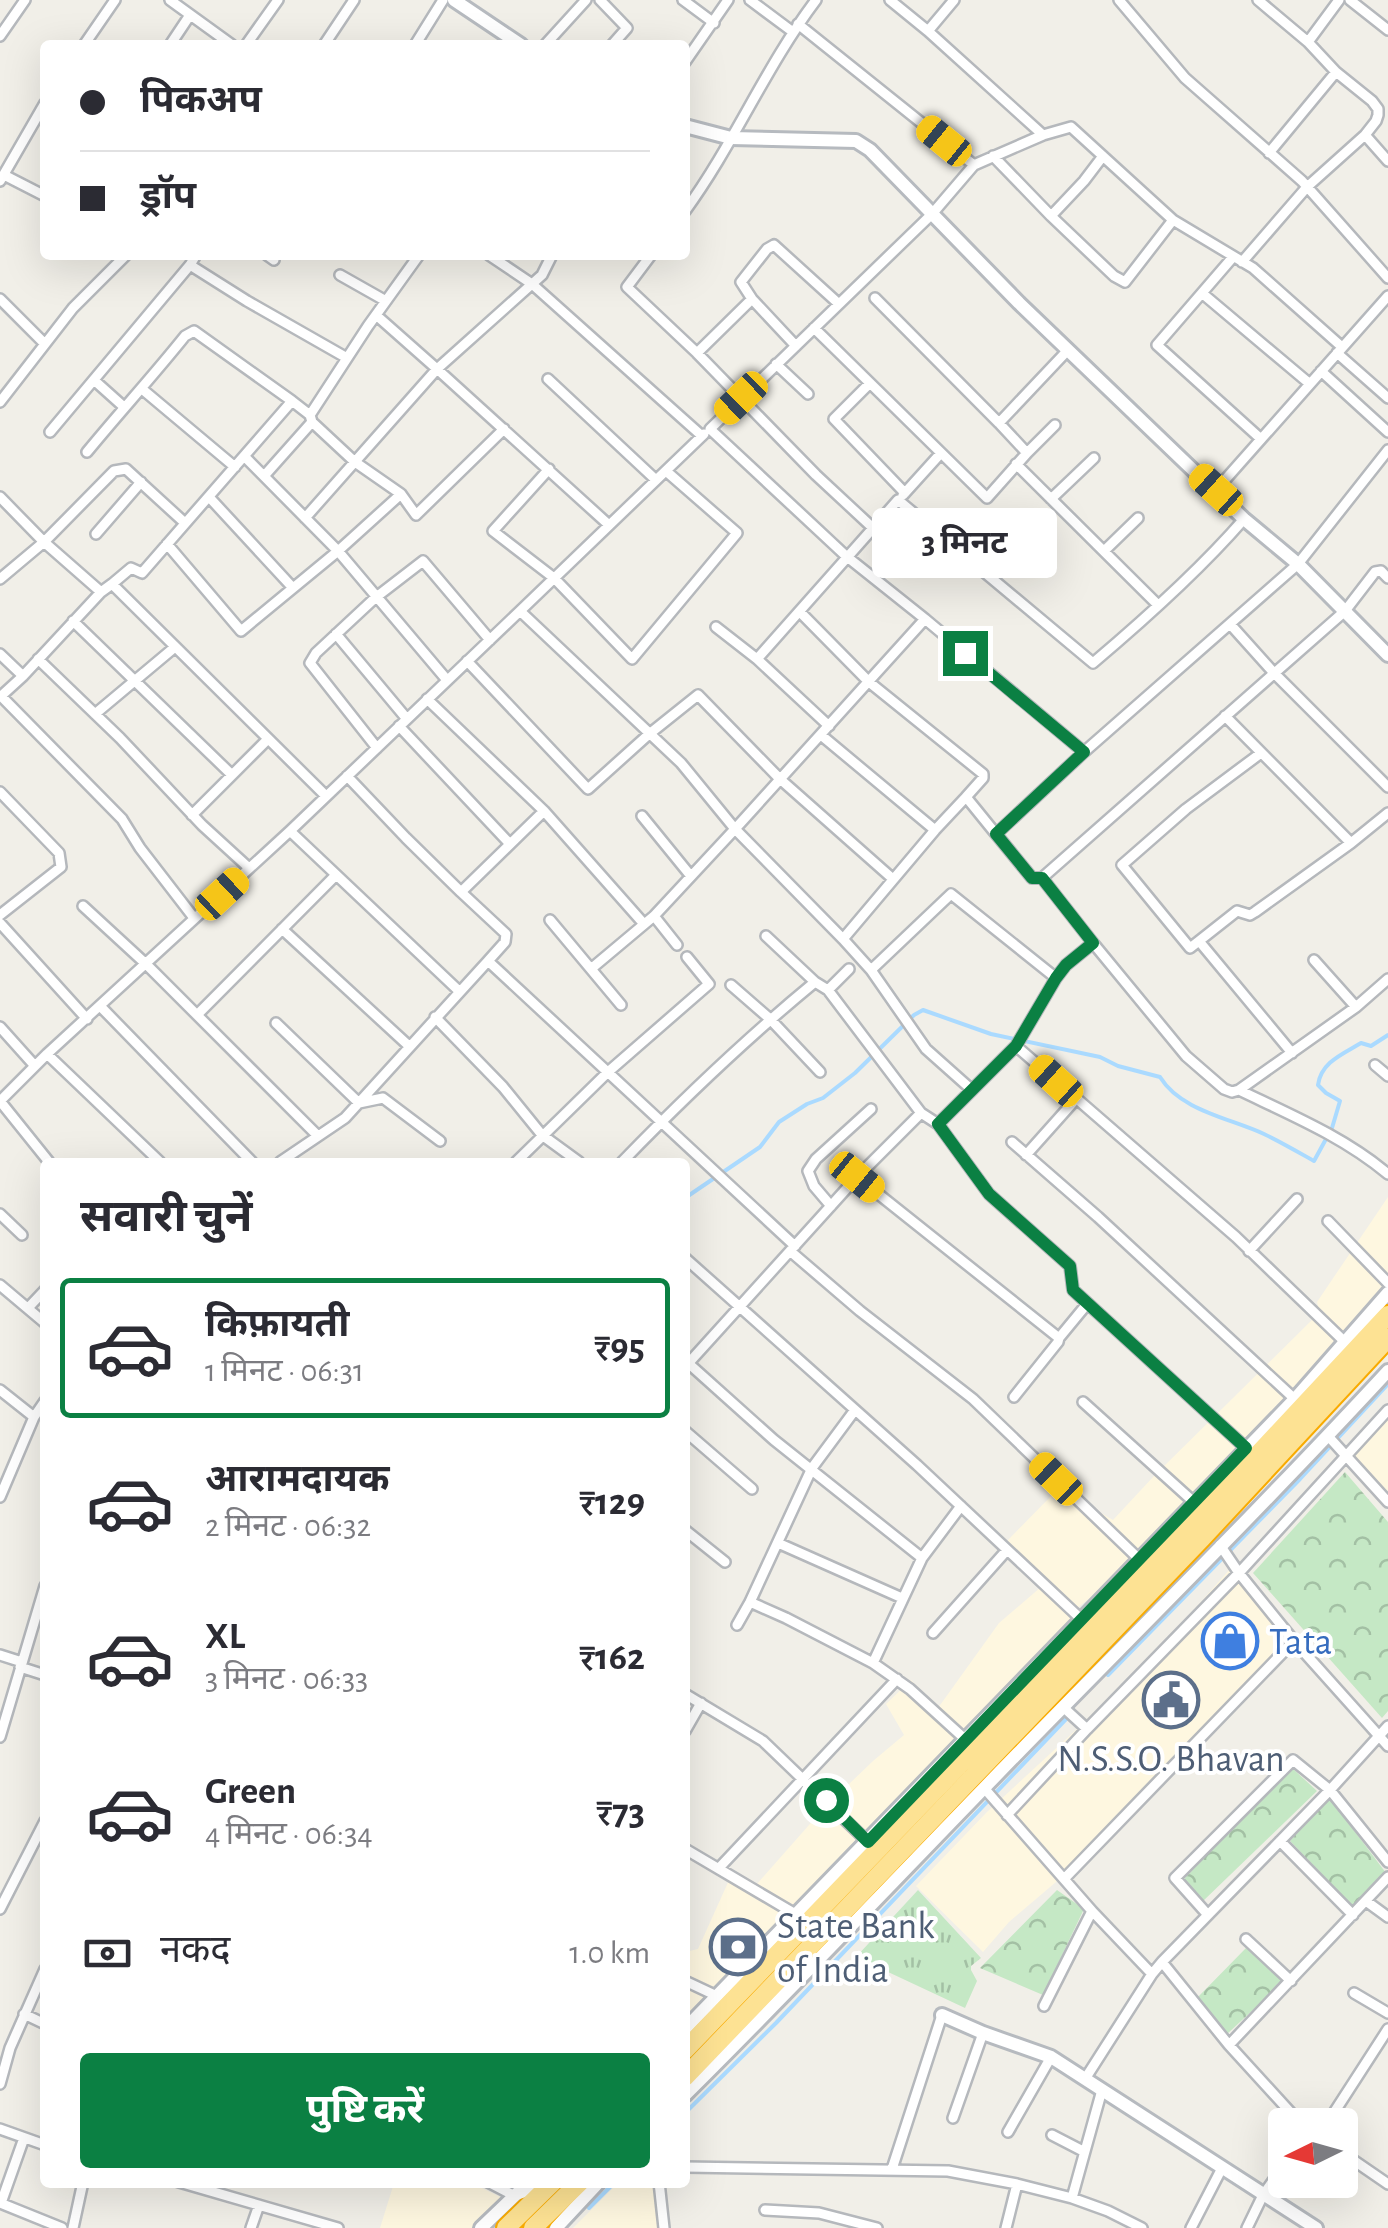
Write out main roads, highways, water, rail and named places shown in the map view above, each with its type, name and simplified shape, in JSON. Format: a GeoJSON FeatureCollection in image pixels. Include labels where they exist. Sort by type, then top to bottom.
{"type":"FeatureCollection","features":[{"type":"Feature","properties":{"kind":"highway"},"geometry":{"type":"LineString","coordinates":[[690,2045],[1199,1507],[1388,1315]]}},
{"type":"Feature","properties":{"kind":"highway"},"geometry":{"type":"LineString","coordinates":[[690,2072],[1061,1705],[1202,1538],[1388,1338]]}},
{"type":"Feature","properties":{"kind":"highway"},"geometry":{"type":"LineString","coordinates":[[545,2225],[575,2188]]}},
{"type":"Feature","properties":{"kind":"highway"},"geometry":{"type":"LineString","coordinates":[[506,2228],[532,2191]]}},
{"type":"Feature","properties":{"kind":"waterway"},"geometry":{"type":"LineString","coordinates":[[690,1195],[760,1147],[779,1122],[823,1098],[855,1073],[923,1010],[991,1034],[1100,1057],[1160,1077],[1169,1089],[1193,1106],[1264,1134],[1314,1161],[1332,1128],[1340,1101],[1318,1085],[1323,1070],[1361,1043],[1371,1046],[1388,1035]]}},
{"type":"Feature","properties":{"kind":"waterway"},"geometry":{"type":"LineString","coordinates":[[1108,1675],[1388,1384]]}},
{"type":"Feature","properties":{"kind":"waterway"},"geometry":{"type":"LineString","coordinates":[[690,2108],[1068,1717]]}},
{"type":"Feature","properties":{"kind":"waterway"},"geometry":{"type":"LineString","coordinates":[[589,2208],[609,2188]]}},
{"type":"Feature","properties":{"kind":"place","name":"Tata"},"geometry":{"type":"Point","coordinates":[1230,1641]}},
{"type":"Feature","properties":{"kind":"place","name":"N.S.S.O. Bhavan"},"geometry":{"type":"Point","coordinates":[1171,1700]}},
{"type":"Feature","properties":{"kind":"place","name":"State Bank of India"},"geometry":{"type":"Point","coordinates":[738,1947]}}]}
